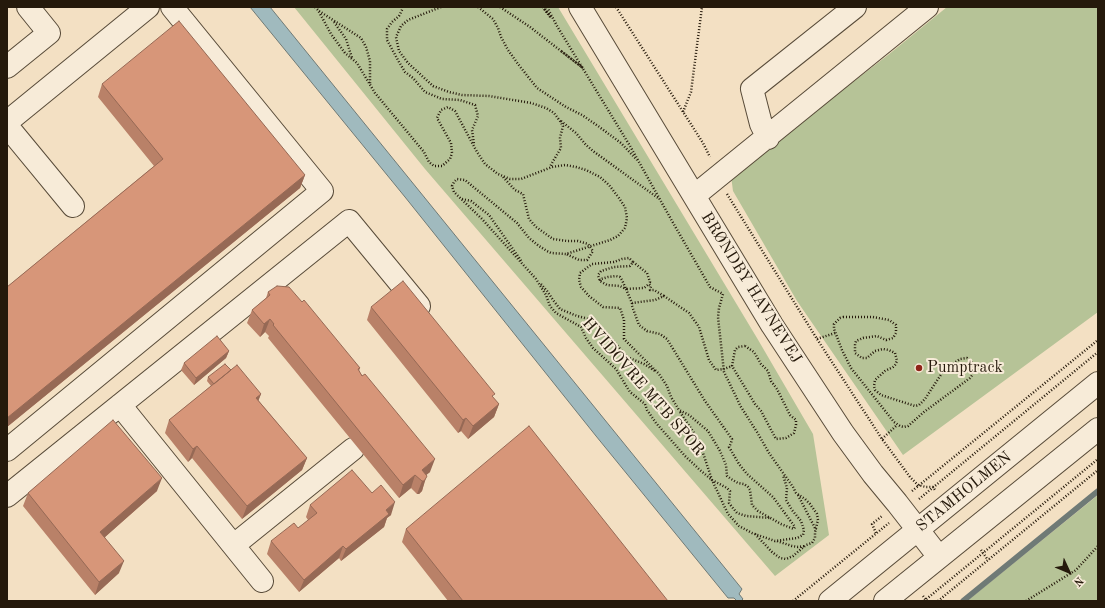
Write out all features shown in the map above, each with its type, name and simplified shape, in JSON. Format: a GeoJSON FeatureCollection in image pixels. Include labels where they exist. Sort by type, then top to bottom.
{"type":"FeatureCollection","features":[{"type":"Feature","properties":{"kind":"street"},"geometry":{"type":"LineString","coordinates":[[7,67],[49,33],[28,7]]}},
{"type":"Feature","properties":{"kind":"street"},"geometry":{"type":"LineString","coordinates":[[7,122],[148,7]]}},
{"type":"Feature","properties":{"kind":"street"},"geometry":{"type":"LineString","coordinates":[[7,450],[322,191],[172,7]]}},
{"type":"Feature","properties":{"kind":"street","name":"BRØNDBY HAVNEVEJ"},"geometry":{"type":"LineString","coordinates":[[580,7],[772,325],[843,433],[873,474],[939,557]]}},
{"type":"Feature","properties":{"kind":"street"},"geometry":{"type":"LineString","coordinates":[[768,138],[761,124],[752,89],[855,7]]}},
{"type":"Feature","properties":{"kind":"street"},"geometry":{"type":"LineString","coordinates":[[694,196],[768,138],[927,7]]}},
{"type":"Feature","properties":{"kind":"street"},"geometry":{"type":"LineString","coordinates":[[7,126],[73,206]]}},
{"type":"Feature","properties":{"kind":"street"},"geometry":{"type":"LineString","coordinates":[[7,496],[349,221],[433,323]]}},
{"type":"Feature","properties":{"kind":"street","name":"STAMHOLMEN"},"geometry":{"type":"LineString","coordinates":[[830,601],[1098,383]]}},
{"type":"Feature","properties":{"kind":"street"},"geometry":{"type":"LineString","coordinates":[[120,405],[262,581]]}},
{"type":"Feature","properties":{"kind":"street"},"geometry":{"type":"LineString","coordinates":[[885,601],[1098,429]]}},
{"type":"Feature","properties":{"kind":"street"},"geometry":{"type":"LineString","coordinates":[[234,545],[353,449]]}},
{"type":"Feature","properties":{"kind":"path","name":"HVIDOVRE MTB SPOR"},"geometry":{"type":"LineString","coordinates":[[315,7],[331,34],[345,53],[357,63],[375,93],[424,152],[429,162],[434,166],[442,166],[450,158],[452,153],[450,143],[437,118],[441,110],[448,107],[455,111],[485,164],[498,174],[510,179],[521,179],[550,168],[565,165],[576,166],[600,176],[625,207],[627,218],[624,228],[618,236],[610,240],[566,254]]}},
{"type":"Feature","properties":{"kind":"path"},"geometry":{"type":"LineString","coordinates":[[403,7],[399,16],[387,29],[387,40],[405,72],[413,78],[425,92],[442,99],[460,100],[475,105],[478,116],[472,130],[474,147]]}},
{"type":"Feature","properties":{"kind":"path"},"geometry":{"type":"LineString","coordinates":[[441,7],[408,20],[401,26],[396,37],[399,51],[408,63],[433,86],[462,95],[489,96],[531,103],[546,108],[554,114],[563,126],[560,138],[561,148],[550,168]]}},
{"type":"Feature","properties":{"kind":"path","name":"HVIDOVRE MTB SPOR"},"geometry":{"type":"LineString","coordinates":[[478,7],[494,19],[508,50],[538,88],[566,108],[582,115],[598,126],[621,144],[639,162]]}},
{"type":"Feature","properties":{"kind":"path","name":"HVIDOVRE MTB SPOR"},"geometry":{"type":"LineString","coordinates":[[500,7],[530,27],[583,68]]}},
{"type":"Feature","properties":{"kind":"path"},"geometry":{"type":"LineString","coordinates":[[616,7],[703,144],[720,176],[729,198],[817,339],[882,439],[910,477],[918,485],[933,487]]}},
{"type":"Feature","properties":{"kind":"path"},"geometry":{"type":"LineString","coordinates":[[683,112],[691,92],[702,7]]}},
{"type":"Feature","properties":{"kind":"path","name":"HVIDOVRE MTB SPOR"},"geometry":{"type":"LineString","coordinates":[[545,8],[556,22],[639,162],[710,287],[723,294],[718,317],[724,372],[741,407],[769,453],[798,495],[816,530]]}},
{"type":"Feature","properties":{"kind":"path"},"geometry":{"type":"LineString","coordinates":[[318,10],[361,38],[366,47],[370,61],[370,84]]}},
{"type":"Feature","properties":{"kind":"path"},"geometry":{"type":"LineString","coordinates":[[333,19],[346,39],[352,59]]}},
{"type":"Feature","properties":{"kind":"path"},"geometry":{"type":"LineString","coordinates":[[560,121],[576,133],[593,151],[660,200]]}},
{"type":"Feature","properties":{"kind":"path","name":"HVIDOVRE MTB SPOR"},"geometry":{"type":"LineString","coordinates":[[501,175],[515,190],[523,194],[529,219],[536,227],[553,239],[588,244],[594,251],[587,260],[579,260],[566,254],[551,253],[536,244],[520,227],[465,180],[458,179],[452,186],[454,192],[482,219],[547,291],[560,309],[577,316],[596,321],[627,357],[644,364],[659,374]]}},
{"type":"Feature","properties":{"kind":"path","name":"HVIDOVRE MTB SPOR"},"geometry":{"type":"LineString","coordinates":[[460,198],[471,201],[488,216],[529,272],[536,279],[546,295],[550,306],[556,313],[581,327],[593,348],[616,369],[630,392],[645,404],[647,410],[656,423],[685,456],[712,480],[730,491],[730,503],[737,513],[746,516],[770,518]]}},
{"type":"Feature","properties":{"kind":"path","name":"HVIDOVRE MTB SPOR"},"geometry":{"type":"LineString","coordinates":[[633,262],[629,258],[614,262],[592,264],[580,273],[579,280],[582,288],[589,296],[603,307],[620,308],[624,320],[624,339],[659,374],[679,410],[698,439],[712,480],[728,514],[739,526],[755,534],[776,541],[797,538],[803,535],[804,530],[801,521],[786,500],[787,488],[782,473]]}},
{"type":"Feature","properties":{"kind":"path"},"geometry":{"type":"LineString","coordinates":[[649,284],[644,288],[626,289],[620,286],[607,285],[600,281],[598,275],[601,271],[614,267],[630,266],[633,262],[647,273],[650,282],[649,284],[651,286],[650,290],[654,290],[689,313],[699,327],[709,360],[716,370],[732,366]]}},
{"type":"Feature","properties":{"kind":"path"},"geometry":{"type":"LineString","coordinates":[[600,281],[601,279],[616,276],[620,277],[626,289]]}},
{"type":"Feature","properties":{"kind":"path","name":"HVIDOVRE MTB SPOR"},"geometry":{"type":"LineString","coordinates":[[626,289],[639,325],[647,331],[660,334],[667,339],[705,401],[732,439],[729,446],[739,464],[747,474],[772,497],[794,529],[770,518],[758,511],[752,505],[750,490],[748,487],[727,476],[726,465],[720,451],[708,431],[689,415],[679,410]]}},
{"type":"Feature","properties":{"kind":"path"},"geometry":{"type":"LineString","coordinates":[[632,303],[655,300],[664,296]]}},
{"type":"Feature","properties":{"kind":"path"},"geometry":{"type":"LineString","coordinates":[[873,317],[890,320],[895,324],[896,333],[893,338],[886,340],[876,336],[859,339],[856,341],[855,345],[856,353],[862,358],[867,358],[875,351],[884,349],[895,353],[897,361],[896,365],[879,375],[875,380],[875,390],[881,395],[916,406],[919,405],[925,399],[944,370],[954,362],[967,358],[973,364],[974,370],[970,378],[924,412],[908,426],[904,427],[897,425],[851,368],[842,350],[834,324],[840,318],[873,317]]}},
{"type":"Feature","properties":{"kind":"path"},"geometry":{"type":"LineString","coordinates":[[817,339],[836,332]]}},
{"type":"Feature","properties":{"kind":"path"},"geometry":{"type":"LineString","coordinates":[[793,601],[900,507],[918,485],[1098,340]]}},
{"type":"Feature","properties":{"kind":"path"},"geometry":{"type":"LineString","coordinates":[[745,346],[754,352],[761,364],[768,371],[771,380],[790,415],[796,420],[794,433],[786,438],[776,439],[761,411],[755,404],[732,366],[735,350],[738,347],[745,346]]}},
{"type":"Feature","properties":{"kind":"path"},"geometry":{"type":"LineString","coordinates":[[872,524],[933,487],[1098,352]]}},
{"type":"Feature","properties":{"kind":"path"},"geometry":{"type":"LineString","coordinates":[[882,439],[897,425]]}},
{"type":"Feature","properties":{"kind":"path"},"geometry":{"type":"LineString","coordinates":[[924,601],[1098,459]]}},
{"type":"Feature","properties":{"kind":"path"},"geometry":{"type":"LineString","coordinates":[[938,601],[1098,470]]}},
{"type":"Feature","properties":{"kind":"path","name":"HVIDOVRE MTB SPOR"},"geometry":{"type":"LineString","coordinates":[[755,534],[772,552],[780,558],[786,559],[793,556],[806,545],[812,543],[816,538],[818,520],[810,504],[798,495]]}},
{"type":"Feature","properties":{"kind":"path"},"geometry":{"type":"LineString","coordinates":[[776,541],[798,547],[806,545]]}},
{"type":"Feature","properties":{"kind":"path"},"geometry":{"type":"LineString","coordinates":[[1026,601],[1076,570],[1098,546]]}},
{"type":"Feature","properties":{"kind":"green space"},"geometry":{"type":"Polygon","coordinates":[[[294,7],[558,7],[813,434],[829,535],[775,576],[425,169],[294,7]]]}},
{"type":"Feature","properties":{"kind":"green space"},"geometry":{"type":"Polygon","coordinates":[[[947,7],[1098,7],[1098,312],[903,455],[797,301],[733,191],[731,176],[888,55],[947,7]]]}},
{"type":"Feature","properties":{"kind":"green space"},"geometry":{"type":"Polygon","coordinates":[[[1098,495],[1098,601],[967,601],[1098,495]]]}},
{"type":"Feature","properties":{"kind":"water"},"geometry":{"type":"Polygon","coordinates":[[[250,7],[270,7],[742,589],[739,594],[743,599],[741,601],[737,601],[734,598],[728,598],[250,7]]]}},
{"type":"Feature","properties":{"kind":"building"},"geometry":{"type":"Polygon","coordinates":[[[179,21],[305,175],[7,418],[7,287],[163,159],[102,84],[179,21]]]}},
{"type":"Feature","properties":{"kind":"building"},"geometry":{"type":"Polygon","coordinates":[[[403,281],[495,394],[492,396],[499,404],[473,426],[466,418],[463,420],[371,307],[403,281]]]}},
{"type":"Feature","properties":{"kind":"building"},"geometry":{"type":"Polygon","coordinates":[[[277,286],[289,287],[302,302],[304,300],[360,368],[358,369],[362,376],[365,374],[435,459],[422,470],[427,476],[424,481],[415,475],[403,485],[273,325],[274,324],[270,319],[264,324],[252,310],[270,295],[268,292],[277,286]]]}},
{"type":"Feature","properties":{"kind":"building"},"geometry":{"type":"Polygon","coordinates":[[[217,336],[229,351],[196,378],[184,363],[217,336]]]}},
{"type":"Feature","properties":{"kind":"building"},"geometry":{"type":"Polygon","coordinates":[[[225,364],[231,370],[214,384],[208,377],[225,364]]]}},
{"type":"Feature","properties":{"kind":"building"},"geometry":{"type":"Polygon","coordinates":[[[237,365],[261,394],[256,398],[307,458],[247,506],[197,446],[193,449],[169,420],[237,365]]]}},
{"type":"Feature","properties":{"kind":"building"},"geometry":{"type":"Polygon","coordinates":[[[113,420],[162,478],[100,532],[124,561],[99,582],[28,493],[113,420]]]}},
{"type":"Feature","properties":{"kind":"building"},"geometry":{"type":"Polygon","coordinates":[[[529,426],[668,601],[463,601],[406,529],[529,426]]]}},
{"type":"Feature","properties":{"kind":"building"},"geometry":{"type":"Polygon","coordinates":[[[352,470],[372,493],[381,485],[395,502],[386,510],[389,514],[346,549],[343,546],[304,580],[271,541],[294,523],[298,528],[317,513],[310,505],[352,470]]]}},
{"type":"Feature","properties":{"kind":"waterway"},"geometry":{"type":"LineString","coordinates":[[963,601],[1098,491]]}},
{"type":"Feature","properties":{"kind":"place","name":"Pumptrack"},"geometry":{"type":"Point","coordinates":[919,368]}}]}
